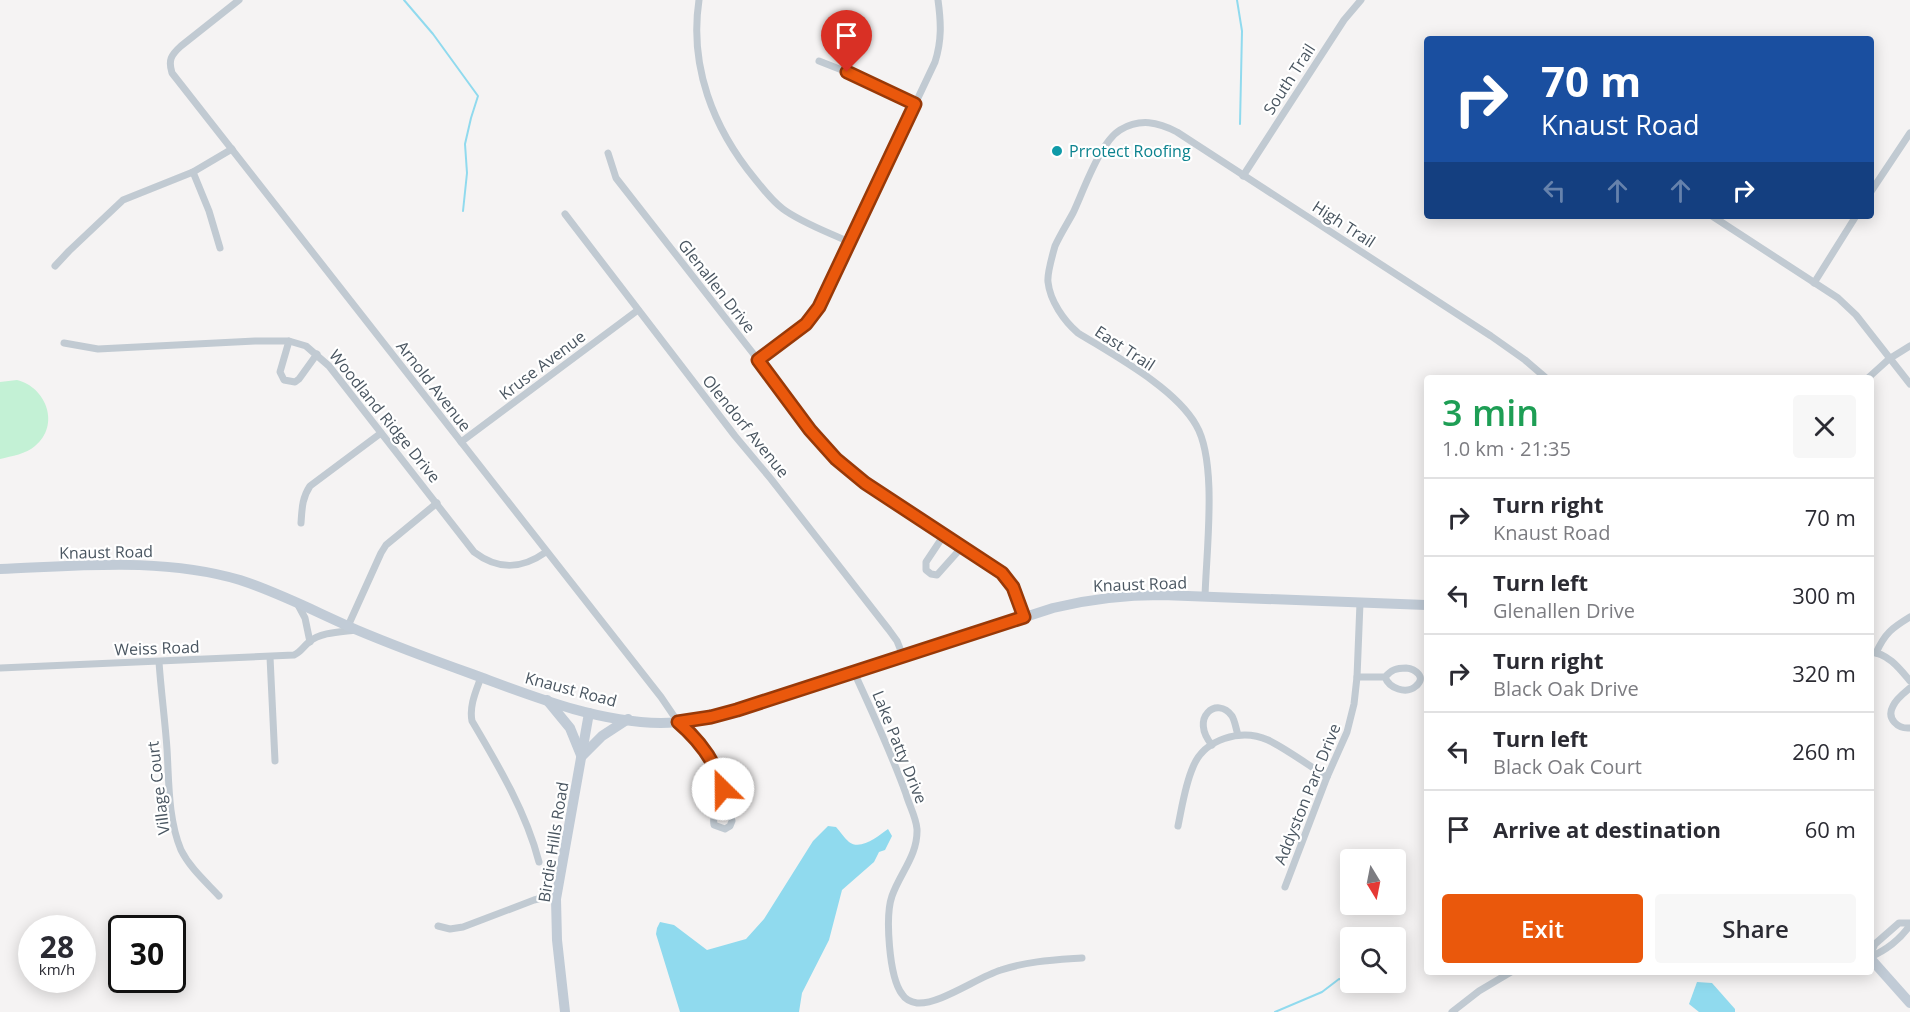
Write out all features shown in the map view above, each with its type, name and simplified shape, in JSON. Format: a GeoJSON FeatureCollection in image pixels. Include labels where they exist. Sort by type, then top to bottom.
{"type":"FeatureCollection","features":[{"type":"Feature","properties":{"kind":"main road","name":"Knaust Road"},"geometry":{"type":"LineString","coordinates":[[0,568],[138,565],[171,567],[233,578],[352,628],[547,700],[589,713],[652,722],[678,722],[730,712],[1024,617],[1070,604],[1106,598],[1143,595],[1424,605]]}},
{"type":"Feature","properties":{"kind":"main road"},"geometry":{"type":"LineString","coordinates":[[547,700],[570,728],[582,756],[602,736],[628,719]]}},
{"type":"Feature","properties":{"kind":"main road","name":"Birdie Hills Road"},"geometry":{"type":"LineString","coordinates":[[565,1012],[557,940],[556,899],[589,713]]}},
{"type":"Feature","properties":{"kind":"main road"},"geometry":{"type":"LineString","coordinates":[[1874,962],[1910,1003]]}},
{"type":"Feature","properties":{"kind":"street","name":"Arnold Avenue"},"geometry":{"type":"LineString","coordinates":[[239,0],[180,46],[170,57],[170,65],[176,79],[678,722],[692,734],[706,752],[719,772],[725,795]]}},
{"type":"Feature","properties":{"kind":"street"},"geometry":{"type":"LineString","coordinates":[[699,0],[697,44],[703,82],[713,112],[729,143],[777,205],[788,213],[849,242]]}},
{"type":"Feature","properties":{"kind":"street"},"geometry":{"type":"LineString","coordinates":[[758,360],[806,324],[813,315],[935,62],[940,47],[941,26],[938,0]]}},
{"type":"Feature","properties":{"kind":"street","name":"South Trail"},"geometry":{"type":"LineString","coordinates":[[1243,176],[1344,20],[1361,0]]}},
{"type":"Feature","properties":{"kind":"street"},"geometry":{"type":"LineString","coordinates":[[819,61],[915,104]]}},
{"type":"Feature","properties":{"kind":"street","name":"High Trail"},"geometry":{"type":"LineString","coordinates":[[1118,130],[1134,123],[1151,122],[1165,126],[1491,336],[1542,375]]}},
{"type":"Feature","properties":{"kind":"street","name":"East Trail"},"geometry":{"type":"LineString","coordinates":[[1118,130],[1101,152],[1055,247],[1048,281],[1056,304],[1069,325],[1165,390],[1183,406],[1197,426],[1207,454],[1209,482],[1205,597]]}},
{"type":"Feature","properties":{"kind":"street"},"geometry":{"type":"LineString","coordinates":[[1874,186],[1910,133]]}},
{"type":"Feature","properties":{"kind":"street"},"geometry":{"type":"LineString","coordinates":[[55,266],[123,200],[193,172],[232,148]]}},
{"type":"Feature","properties":{"kind":"street","name":"Glenallen Drive"},"geometry":{"type":"LineString","coordinates":[[608,153],[616,178],[829,452],[865,483],[996,568],[1005,576],[1015,591],[1024,617]]}},
{"type":"Feature","properties":{"kind":"street"},"geometry":{"type":"LineString","coordinates":[[193,172],[209,211],[220,248]]}},
{"type":"Feature","properties":{"kind":"street","name":"Olendorf Avenue"},"geometry":{"type":"LineString","coordinates":[[565,214],[735,436],[889,630],[897,641],[903,656]]}},
{"type":"Feature","properties":{"kind":"street"},"geometry":{"type":"LineString","coordinates":[[1717,219],[1838,298],[1856,315],[1910,384]]}},
{"type":"Feature","properties":{"kind":"street"},"geometry":{"type":"LineString","coordinates":[[1814,283],[1854,219]]}},
{"type":"Feature","properties":{"kind":"street","name":"Kruse Avenue"},"geometry":{"type":"LineString","coordinates":[[461,442],[638,310]]}},
{"type":"Feature","properties":{"kind":"street","name":"Woodland Ridge Drive"},"geometry":{"type":"LineString","coordinates":[[64,343],[98,349],[255,341],[289,341],[306,346],[329,366],[474,552],[495,563],[522,565],[532,562],[546,552]]}},
{"type":"Feature","properties":{"kind":"street"},"geometry":{"type":"LineString","coordinates":[[289,341],[280,372],[284,380],[295,382],[299,379],[317,354]]}},
{"type":"Feature","properties":{"kind":"street"},"geometry":{"type":"LineString","coordinates":[[1872,375],[1889,359],[1910,346]]}},
{"type":"Feature","properties":{"kind":"street"},"geometry":{"type":"LineString","coordinates":[[302,523],[302,503],[310,486],[381,433]]}},
{"type":"Feature","properties":{"kind":"street"},"geometry":{"type":"LineString","coordinates":[[352,628],[386,545],[438,503]]}},
{"type":"Feature","properties":{"kind":"street"},"geometry":{"type":"LineString","coordinates":[[944,535],[926,562],[926,570],[931,574],[937,575],[942,571],[962,547]]}},
{"type":"Feature","properties":{"kind":"street"},"geometry":{"type":"LineString","coordinates":[[297,603],[305,618],[310,642]]}},
{"type":"Feature","properties":{"kind":"street","name":"Addyston Parc Drive"},"geometry":{"type":"LineString","coordinates":[[1285,887],[1327,777],[1347,732],[1354,704],[1357,677],[1360,603]]}},
{"type":"Feature","properties":{"kind":"street"},"geometry":{"type":"LineString","coordinates":[[1874,650],[1892,628],[1910,617]]}},
{"type":"Feature","properties":{"kind":"street","name":"Weiss Road"},"geometry":{"type":"LineString","coordinates":[[0,668],[294,655],[310,642],[352,628]]}},
{"type":"Feature","properties":{"kind":"street"},"geometry":{"type":"LineString","coordinates":[[1874,653],[1899,667],[1910,681]]}},
{"type":"Feature","properties":{"kind":"street"},"geometry":{"type":"LineString","coordinates":[[270,657],[276,760]]}},
{"type":"Feature","properties":{"kind":"street","name":"Village Court"},"geometry":{"type":"LineString","coordinates":[[159,662],[170,802],[175,826],[181,849],[192,868],[219,896]]}},
{"type":"Feature","properties":{"kind":"street"},"geometry":{"type":"LineString","coordinates":[[1357,677],[1385,677],[1398,668],[1413,669],[1417,672],[1419,684],[1407,689],[1392,688],[1385,677]]}},
{"type":"Feature","properties":{"kind":"street","name":"Lake Patty Drive"},"geometry":{"type":"LineString","coordinates":[[854,672],[893,757],[917,826],[913,855],[892,896],[887,931],[896,984],[902,995],[910,1002],[936,1000],[974,980],[1024,963],[1082,958]]}},
{"type":"Feature","properties":{"kind":"street"},"geometry":{"type":"LineString","coordinates":[[481,677],[474,696],[472,721],[512,793],[539,862]]}},
{"type":"Feature","properties":{"kind":"street"},"geometry":{"type":"LineString","coordinates":[[1910,688],[1891,709],[1891,716],[1897,726],[1902,729],[1910,728]]}},
{"type":"Feature","properties":{"kind":"street"},"geometry":{"type":"LineString","coordinates":[[1212,745],[1204,734],[1203,725],[1210,710],[1219,708],[1232,716],[1238,735]]}},
{"type":"Feature","properties":{"kind":"street"},"geometry":{"type":"LineString","coordinates":[[1178,826],[1193,766],[1201,754],[1223,739],[1238,735],[1252,735],[1269,741],[1327,777]]}},
{"type":"Feature","properties":{"kind":"street"},"geometry":{"type":"LineString","coordinates":[[438,926],[450,929],[463,927],[534,900],[556,899]]}},
{"type":"Feature","properties":{"kind":"street"},"geometry":{"type":"LineString","coordinates":[[1874,947],[1899,923],[1910,924]]}},
{"type":"Feature","properties":{"kind":"street"},"geometry":{"type":"LineString","coordinates":[[1452,1012],[1479,991],[1506,975]]}},
{"type":"Feature","properties":{"kind":"green space"},"geometry":{"type":"Polygon","coordinates":[[[17,380],[36,390],[42,398],[47,408],[47,428],[43,437],[31,449],[0,459],[0,382],[17,380]]]}},
{"type":"Feature","properties":{"kind":"water"},"geometry":{"type":"Polygon","coordinates":[[[828,826],[836,827],[849,842],[859,845],[869,842],[888,829],[892,836],[885,850],[879,852],[874,862],[842,890],[829,940],[802,993],[799,1012],[680,1012],[656,934],[660,922],[674,925],[707,950],[746,939],[764,919],[813,841],[828,826]]]}},
{"type":"Feature","properties":{"kind":"water"},"geometry":{"type":"Polygon","coordinates":[[[1697,982],[1712,983],[1735,1009],[1735,1012],[1699,1012],[1689,1004],[1697,982]]]}},
{"type":"Feature","properties":{"kind":"waterway"},"geometry":{"type":"LineString","coordinates":[[404,0],[433,34],[478,96],[465,144],[467,173],[463,211]]}},
{"type":"Feature","properties":{"kind":"waterway"},"geometry":{"type":"LineString","coordinates":[[1237,0],[1242,31],[1240,124]]}},
{"type":"Feature","properties":{"kind":"waterway"},"geometry":{"type":"LineString","coordinates":[[1275,1012],[1322,992],[1340,979]]}},
{"type":"Feature","properties":{"kind":"place","name":"Prrotect Roofing"},"geometry":{"type":"Point","coordinates":[1057,151]}},
{"type":"Feature","properties":{"kind":"route"},"geometry":{"type":"LineString","coordinates":[[723,789],[719,772],[706,752],[692,734],[678,722],[737,710],[1024,617],[1013,587],[1002,573],[865,483],[829,452],[758,360],[806,324],[819,307],[915,104],[847,72]]}}]}
